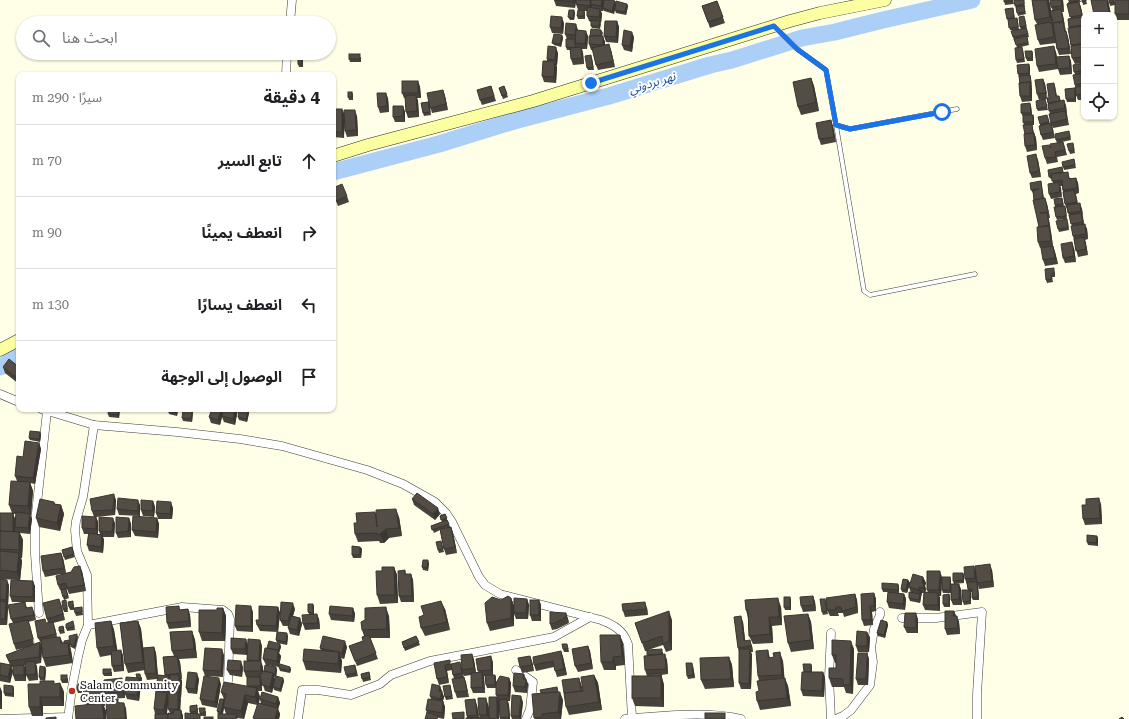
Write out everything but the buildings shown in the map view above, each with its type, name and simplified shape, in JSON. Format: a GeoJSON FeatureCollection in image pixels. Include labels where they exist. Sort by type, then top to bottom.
{"type":"FeatureCollection","features":[{"type":"Feature","properties":{"kind":"street"},"geometry":{"type":"LineString","coordinates":[[291,16],[292,0]]}},
{"type":"Feature","properties":{"kind":"street"},"geometry":{"type":"LineString","coordinates":[[336,155],[368,144],[533,101],[777,30],[820,13],[885,0]]}},
{"type":"Feature","properties":{"kind":"street"},"geometry":{"type":"LineString","coordinates":[[286,72],[287,60]]}},
{"type":"Feature","properties":{"kind":"street"},"geometry":{"type":"LineString","coordinates":[[0,350],[16,342]]}},
{"type":"Feature","properties":{"kind":"street"},"geometry":{"type":"LineString","coordinates":[[0,394],[16,401]]}},
{"type":"Feature","properties":{"kind":"street"},"geometry":{"type":"LineString","coordinates":[[39,613],[35,554],[35,522],[44,412]]}},
{"type":"Feature","properties":{"kind":"street"},"geometry":{"type":"LineString","coordinates":[[51,412],[94,425],[226,437],[282,446],[366,470],[403,484],[435,502],[446,513],[452,522],[479,577],[485,585],[492,590],[515,598],[590,617],[612,624],[619,629],[625,636],[628,644],[628,718],[730,717],[741,719]]}},
{"type":"Feature","properties":{"kind":"street"},"geometry":{"type":"LineString","coordinates":[[0,719],[68,718],[78,657],[82,640],[88,625],[87,575],[78,552],[75,530],[76,520],[83,497],[94,425]]}},
{"type":"Feature","properties":{"kind":"street"},"geometry":{"type":"LineString","coordinates":[[88,625],[182,607],[223,610],[228,614],[230,619],[228,681]]}},
{"type":"Feature","properties":{"kind":"street"},"geometry":{"type":"LineString","coordinates":[[836,719],[851,710],[870,685],[873,662],[871,648],[874,629],[880,612]]}},
{"type":"Feature","properties":{"kind":"street"},"geometry":{"type":"LineString","coordinates":[[902,618],[936,618],[982,612],[977,719]]}},
{"type":"Feature","properties":{"kind":"street"},"geometry":{"type":"LineString","coordinates":[[298,719],[302,690],[318,690],[351,695],[380,684],[391,675],[430,661],[554,637],[590,617]]}},
{"type":"Feature","properties":{"kind":"street"},"geometry":{"type":"LineString","coordinates":[[831,633],[829,677],[831,719]]}},
{"type":"Feature","properties":{"kind":"street"},"geometry":{"type":"LineString","coordinates":[[516,670],[533,682],[530,709],[526,719]]}},
{"type":"Feature","properties":{"kind":"lane"},"geometry":{"type":"LineString","coordinates":[[777,30],[797,49],[826,70],[864,291],[870,295],[975,274]]}},
{"type":"Feature","properties":{"kind":"lane"},"geometry":{"type":"LineString","coordinates":[[836,125],[850,129],[957,110]]}},
{"type":"Feature","properties":{"kind":"waterway","name":"نهر بردوني"},"geometry":{"type":"LineString","coordinates":[[336,171],[609,96],[802,38],[835,32],[972,0]]}},
{"type":"Feature","properties":{"kind":"waterway","name":"نهر بردوني"},"geometry":{"type":"LineString","coordinates":[[0,367],[16,359]]}},
{"type":"Feature","properties":{"kind":"place","name":"Salam Community Center"},"geometry":{"type":"Point","coordinates":[72,691]}},
{"type":"Feature","properties":{"kind":"route"},"geometry":{"type":"LineString","coordinates":[[591,83],[774,26],[797,49],[826,70],[836,125],[850,129],[942,112]]}}]}
